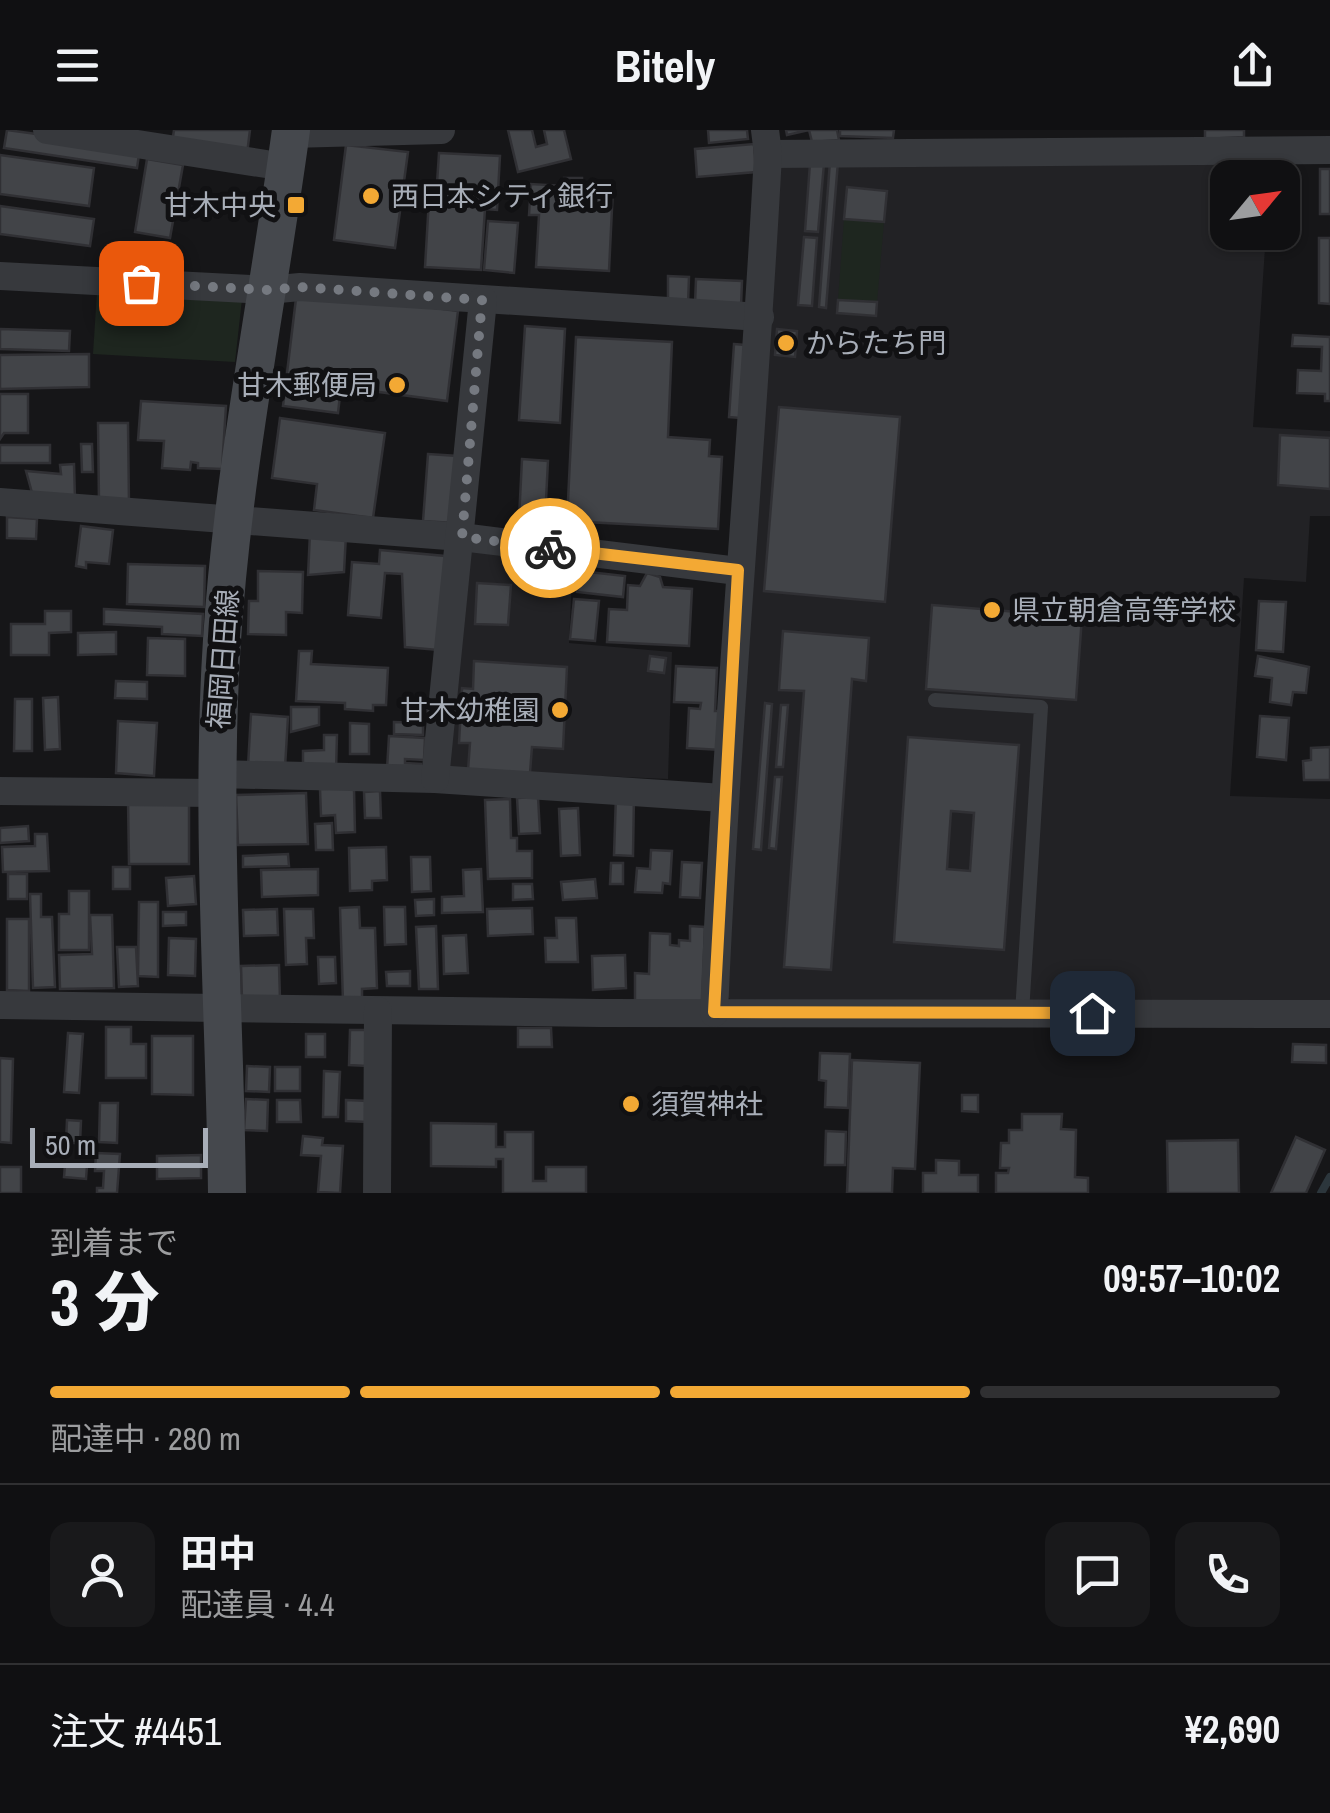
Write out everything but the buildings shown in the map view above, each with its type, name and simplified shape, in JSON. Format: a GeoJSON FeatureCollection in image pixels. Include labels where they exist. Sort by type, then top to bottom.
{"type":"FeatureCollection","features":[{"type":"Feature","properties":{"kind":"main road","name":"福岡日田線"},"geometry":{"type":"LineString","coordinates":[[228,1193],[216,784],[222,638],[234,518],[289,144]]}},
{"type":"Feature","properties":{"kind":"street"},"geometry":{"type":"LineString","coordinates":[[47,130],[289,144],[442,130]]}},
{"type":"Feature","properties":{"kind":"street"},"geometry":{"type":"LineString","coordinates":[[714,1012],[738,570],[760,317],[766,142],[1330,150]]}},
{"type":"Feature","properties":{"kind":"street"},"geometry":{"type":"LineString","coordinates":[[0,276],[268,290],[300,287],[760,317]]}},
{"type":"Feature","properties":{"kind":"street"},"geometry":{"type":"LineString","coordinates":[[435,779],[462,537],[482,300]]}},
{"type":"Feature","properties":{"kind":"street"},"geometry":{"type":"LineString","coordinates":[[0,502],[462,537],[738,570]]}},
{"type":"Feature","properties":{"kind":"street"},"geometry":{"type":"LineString","coordinates":[[0,792],[435,779],[723,798]]}},
{"type":"Feature","properties":{"kind":"street"},"geometry":{"type":"LineString","coordinates":[[0,1006],[1330,1014]]}},
{"type":"Feature","properties":{"kind":"street"},"geometry":{"type":"LineString","coordinates":[[377,1193],[378,1011]]}},
{"type":"Feature","properties":{"kind":"lane"},"geometry":{"type":"LineString","coordinates":[[935,700],[1040,707],[1022,1013]]}},
{"type":"Feature","properties":{"kind":"shaded area","name":"県立朝倉高等学校"},"geometry":{"type":"Polygon","coordinates":[[[1270,158],[1210,160],[1210,250],[1265,250],[1253,427],[1330,431],[1330,516],[1310,516],[1306,582],[1244,578],[1230,796],[1330,799],[1330,1005],[731,1000],[723,992],[778,159],[1270,158]]]}},
{"type":"Feature","properties":{"kind":"shaded area"},"geometry":{"type":"Polygon","coordinates":[[[844,219],[884,222],[877,302],[838,300],[844,219]]]}},
{"type":"Feature","properties":{"kind":"shaded area"},"geometry":{"type":"Polygon","coordinates":[[[97,292],[242,299],[235,362],[93,354],[97,292]]]}},
{"type":"Feature","properties":{"kind":"shaded area","name":"甘木幼稚園"},"geometry":{"type":"Polygon","coordinates":[[[469,545],[573,556],[569,643],[672,652],[668,779],[443,769],[469,545]]]}},
{"type":"Feature","properties":{"kind":"waterway"},"geometry":{"type":"LineString","coordinates":[[1321,1193],[1330,1177]]}},
{"type":"Feature","properties":{"kind":"way so far"},"geometry":{"type":"LineString","coordinates":[[141,283],[268,290],[300,287],[482,300],[462,537],[550,548]]}},
{"type":"Feature","properties":{"kind":"place","name":"西日本シティ銀行"},"geometry":{"type":"Point","coordinates":[371,196]}},
{"type":"Feature","properties":{"kind":"place","name":"甘木中央"},"geometry":{"type":"Point","coordinates":[296,205]}},
{"type":"Feature","properties":{"kind":"place","name":"からたち門"},"geometry":{"type":"Point","coordinates":[786,343]}},
{"type":"Feature","properties":{"kind":"place","name":"甘木郵便局"},"geometry":{"type":"Point","coordinates":[397,385]}},
{"type":"Feature","properties":{"kind":"place","name":"県立朝倉高等学校"},"geometry":{"type":"Point","coordinates":[992,610]}},
{"type":"Feature","properties":{"kind":"place","name":"甘木幼稚園"},"geometry":{"type":"Point","coordinates":[560,710]}},
{"type":"Feature","properties":{"kind":"place","name":"須賀神社"},"geometry":{"type":"Point","coordinates":[631,1104]}},
{"type":"Feature","properties":{"kind":"route"},"geometry":{"type":"LineString","coordinates":[[550,548],[738,570],[714,1012],[1092,1013]]}}]}
